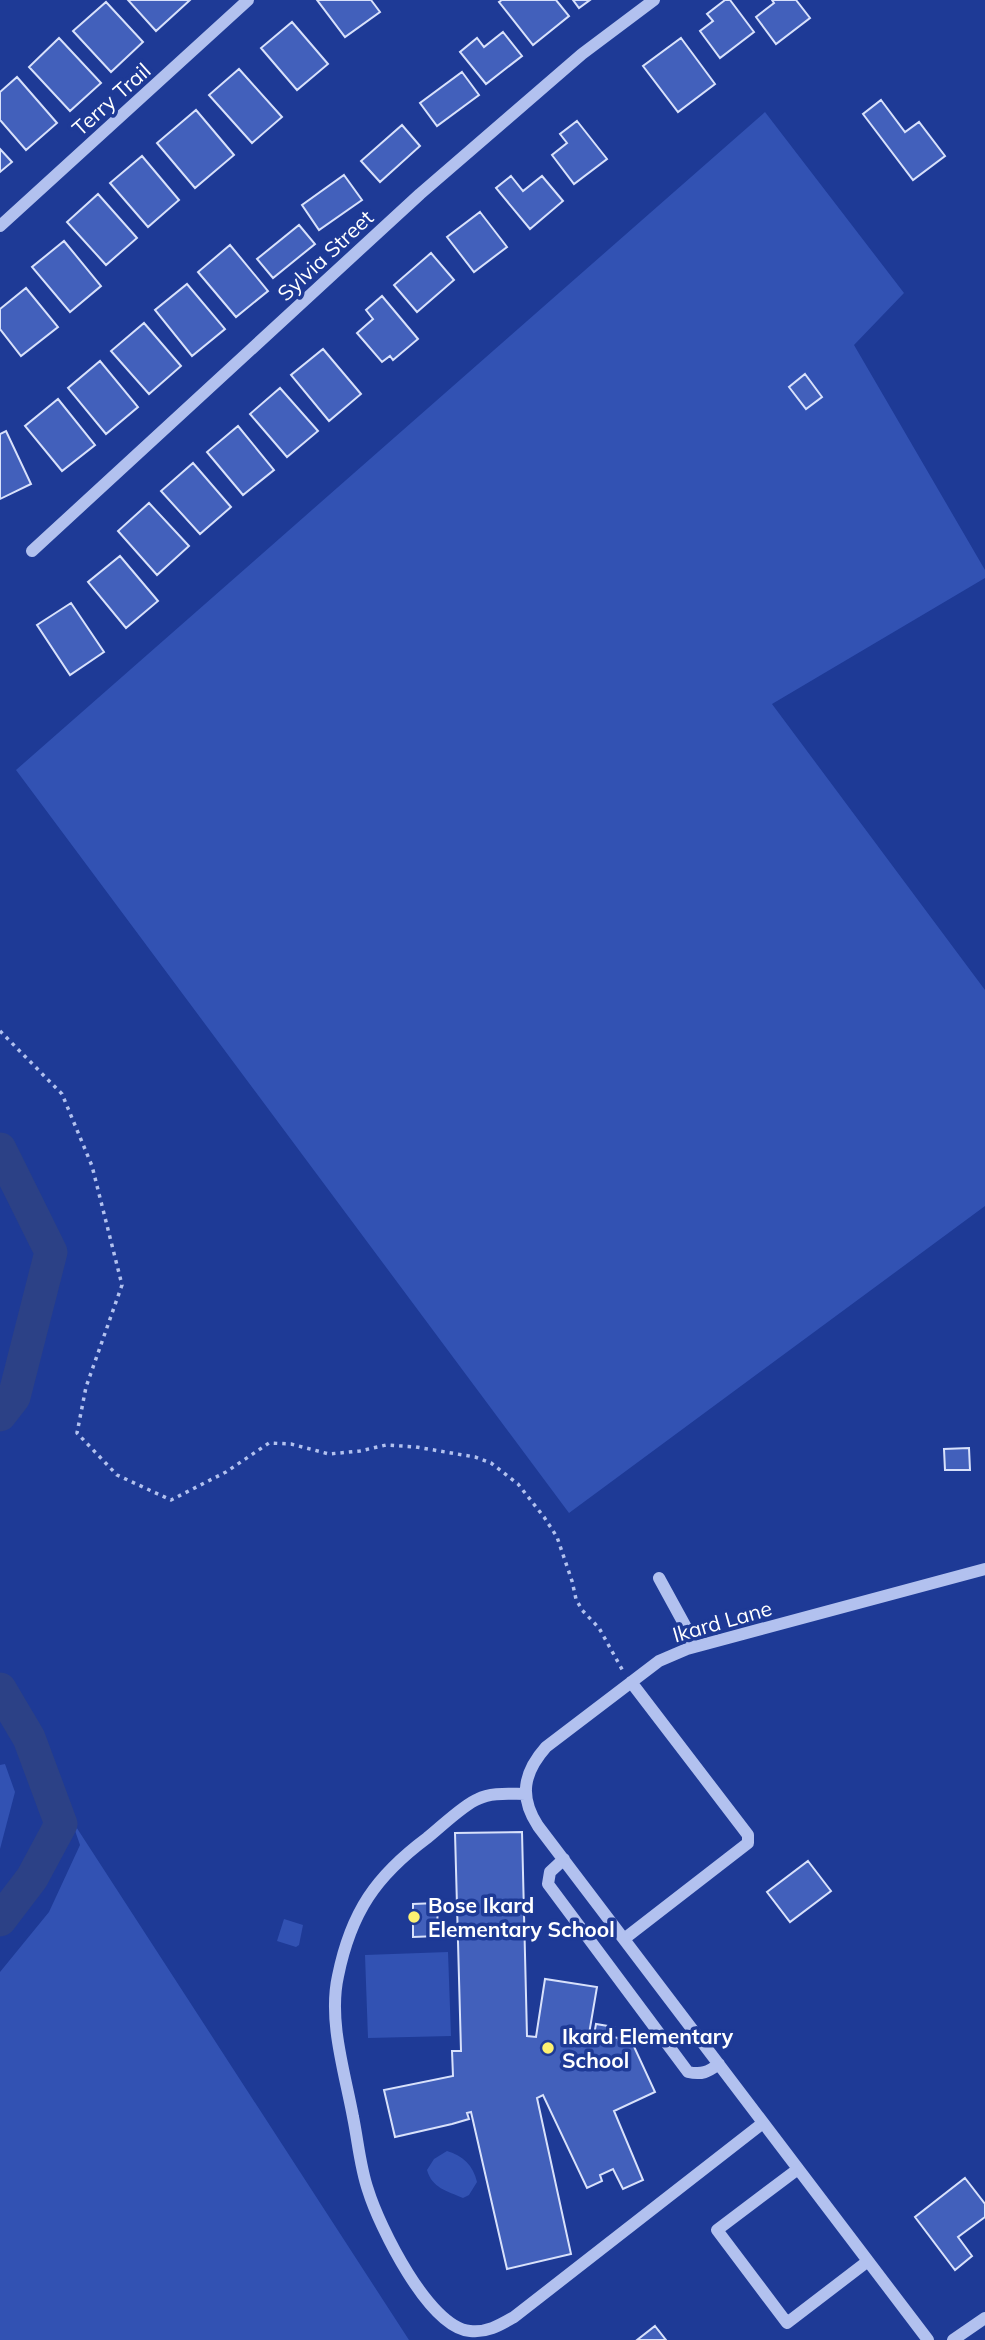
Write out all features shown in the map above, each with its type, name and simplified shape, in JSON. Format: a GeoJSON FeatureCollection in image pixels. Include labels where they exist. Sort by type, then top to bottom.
{"type":"FeatureCollection","features":[{"type":"Feature","properties":{"kind":"street","name":"Terry Trail"},"geometry":{"type":"LineString","coordinates":[[0,226],[248,0]]}},
{"type":"Feature","properties":{"kind":"street","name":"Sylvia Street"},"geometry":{"type":"LineString","coordinates":[[32,551],[420,194],[582,54],[654,0]]}},
{"type":"Feature","properties":{"kind":"street","name":"Ikard Lane"},"geometry":{"type":"LineString","coordinates":[[525,1794],[535,1760],[546,1747],[659,1661],[694,1647],[985,1569]]}},
{"type":"Feature","properties":{"kind":"street"},"geometry":{"type":"LineString","coordinates":[[659,1578],[694,1647]]}},
{"type":"Feature","properties":{"kind":"street"},"geometry":{"type":"LineString","coordinates":[[624,1939],[748,1843],[748,1835],[631,1682]]}},
{"type":"Feature","properties":{"kind":"street"},"geometry":{"type":"LineString","coordinates":[[763,2123],[506,2321],[489,2330],[468,2331],[448,2323],[398,2258],[367,2189],[336,2024],[337,1979],[349,1934],[378,1881],[391,1867],[478,1799],[502,1794],[525,1794],[529,1812],[928,2340]]}},
{"type":"Feature","properties":{"kind":"street"},"geometry":{"type":"LineString","coordinates":[[564,1859],[550,1872],[548,1884],[552,1891],[680,2061],[688,2071],[699,2074],[708,2072],[719,2064]]}},
{"type":"Feature","properties":{"kind":"street"},"geometry":{"type":"LineString","coordinates":[[798,2169],[717,2230],[787,2323],[868,2261]]}},
{"type":"Feature","properties":{"kind":"street"},"geometry":{"type":"LineString","coordinates":[[953,2340],[985,2318]]}},
{"type":"Feature","properties":{"kind":"path"},"geometry":{"type":"LineString","coordinates":[[0,1031],[62,1094],[92,1166],[122,1284],[86,1387],[76,1433],[117,1475],[171,1500],[226,1472],[269,1443],[291,1444],[329,1454],[386,1446],[416,1447],[475,1457],[491,1464],[518,1484],[544,1517],[556,1537],[576,1599],[582,1610],[599,1628],[621,1670],[631,1682]]}},
{"type":"Feature","properties":{"kind":"shaded area"},"geometry":{"type":"Polygon","coordinates":[[[765,112],[904,293],[854,345],[985,570],[985,578],[772,704],[985,990],[985,1206],[569,1513],[16,770],[765,112]]]}},
{"type":"Feature","properties":{"kind":"shaded area"},"geometry":{"type":"Polygon","coordinates":[[[5,1764],[15,1792],[0,1849],[0,1765],[5,1764]]]}},
{"type":"Feature","properties":{"kind":"shaded area"},"geometry":{"type":"Polygon","coordinates":[[[71,1819],[409,2340],[0,2340],[0,1972],[49,1912],[80,1845],[71,1819]]]}},
{"type":"Feature","properties":{"kind":"shaded area"},"geometry":{"type":"Polygon","coordinates":[[[284,1919],[303,1925],[299,1945],[296,1947],[277,1941],[284,1919]]]}},
{"type":"Feature","properties":{"kind":"shaded area"},"geometry":{"type":"Polygon","coordinates":[[[448,1952],[451,2036],[368,2038],[365,1955],[448,1952]]]}},
{"type":"Feature","properties":{"kind":"shaded area"},"geometry":{"type":"Polygon","coordinates":[[[447,2151],[466,2162],[475,2176],[477,2182],[469,2195],[463,2198],[436,2185],[429,2176],[427,2170],[434,2159],[447,2151]]]}},
{"type":"Feature","properties":{"kind":"building"},"geometry":{"type":"Polygon","coordinates":[[[128,0],[190,0],[156,31],[128,0]]]}},
{"type":"Feature","properties":{"kind":"building"},"geometry":{"type":"Polygon","coordinates":[[[317,0],[371,0],[380,12],[345,37],[317,0]]]}},
{"type":"Feature","properties":{"kind":"building"},"geometry":{"type":"Polygon","coordinates":[[[556,0],[569,16],[533,45],[499,2],[556,0]]]}},
{"type":"Feature","properties":{"kind":"building"},"geometry":{"type":"Polygon","coordinates":[[[573,0],[590,0],[579,8],[573,0]]]}},
{"type":"Feature","properties":{"kind":"building"},"geometry":{"type":"Polygon","coordinates":[[[725,0],[730,0],[754,32],[720,58],[700,31],[713,21],[707,14],[725,0]]]}},
{"type":"Feature","properties":{"kind":"building"},"geometry":{"type":"Polygon","coordinates":[[[772,0],[796,0],[810,18],[776,44],[756,17],[774,3],[772,0]]]}},
{"type":"Feature","properties":{"kind":"building"},"geometry":{"type":"Polygon","coordinates":[[[106,2],[143,42],[111,72],[73,31],[106,2]]]}},
{"type":"Feature","properties":{"kind":"building"},"geometry":{"type":"Polygon","coordinates":[[[292,22],[328,64],[297,90],[261,48],[292,22]]]}},
{"type":"Feature","properties":{"kind":"building"},"geometry":{"type":"Polygon","coordinates":[[[503,32],[522,56],[486,84],[460,52],[477,38],[484,47],[503,32]]]}},
{"type":"Feature","properties":{"kind":"building"},"geometry":{"type":"Polygon","coordinates":[[[59,38],[101,83],[70,111],[29,67],[59,38]]]}},
{"type":"Feature","properties":{"kind":"building"},"geometry":{"type":"Polygon","coordinates":[[[681,38],[715,84],[678,112],[643,66],[681,38]]]}},
{"type":"Feature","properties":{"kind":"building"},"geometry":{"type":"Polygon","coordinates":[[[239,69],[282,117],[252,143],[209,95],[239,69]]]}},
{"type":"Feature","properties":{"kind":"building"},"geometry":{"type":"Polygon","coordinates":[[[462,72],[479,95],[437,126],[420,103],[462,72]]]}},
{"type":"Feature","properties":{"kind":"building"},"geometry":{"type":"Polygon","coordinates":[[[17,77],[57,123],[26,150],[0,120],[0,92],[17,77]]]}},
{"type":"Feature","properties":{"kind":"building"},"geometry":{"type":"Polygon","coordinates":[[[881,100],[905,132],[919,122],[945,156],[913,180],[863,114],[881,100]]]}},
{"type":"Feature","properties":{"kind":"building"},"geometry":{"type":"Polygon","coordinates":[[[196,110],[234,155],[195,188],[157,143],[196,110]]]}},
{"type":"Feature","properties":{"kind":"building"},"geometry":{"type":"Polygon","coordinates":[[[577,121],[607,159],[574,184],[552,155],[567,143],[560,134],[577,121]]]}},
{"type":"Feature","properties":{"kind":"building"},"geometry":{"type":"Polygon","coordinates":[[[402,125],[420,146],[380,182],[361,161],[402,125]]]}},
{"type":"Feature","properties":{"kind":"building"},"geometry":{"type":"Polygon","coordinates":[[[0,149],[12,162],[0,172],[0,149]]]}},
{"type":"Feature","properties":{"kind":"building"},"geometry":{"type":"Polygon","coordinates":[[[142,156],[179,200],[148,227],[110,183],[142,156]]]}},
{"type":"Feature","properties":{"kind":"building"},"geometry":{"type":"Polygon","coordinates":[[[344,175],[362,200],[319,230],[302,205],[344,175]]]}},
{"type":"Feature","properties":{"kind":"building"},"geometry":{"type":"Polygon","coordinates":[[[511,176],[523,191],[542,176],[563,201],[530,229],[496,188],[511,176]]]}},
{"type":"Feature","properties":{"kind":"building"},"geometry":{"type":"Polygon","coordinates":[[[98,194],[137,238],[106,265],[67,222],[98,194]]]}},
{"type":"Feature","properties":{"kind":"building"},"geometry":{"type":"Polygon","coordinates":[[[480,212],[507,247],[474,272],[447,237],[480,212]]]}},
{"type":"Feature","properties":{"kind":"building"},"geometry":{"type":"Polygon","coordinates":[[[299,225],[315,244],[273,278],[257,259],[299,225]]]}},
{"type":"Feature","properties":{"kind":"building"},"geometry":{"type":"Polygon","coordinates":[[[64,241],[101,286],[70,312],[32,267],[64,241]]]}},
{"type":"Feature","properties":{"kind":"building"},"geometry":{"type":"Polygon","coordinates":[[[230,245],[268,291],[236,317],[198,272],[230,245]]]}},
{"type":"Feature","properties":{"kind":"building"},"geometry":{"type":"Polygon","coordinates":[[[431,253],[454,280],[417,312],[394,285],[431,253]]]}},
{"type":"Feature","properties":{"kind":"building"},"geometry":{"type":"Polygon","coordinates":[[[187,284],[225,329],[192,356],[155,310],[187,284]]]}},
{"type":"Feature","properties":{"kind":"building"},"geometry":{"type":"Polygon","coordinates":[[[26,288],[58,327],[21,356],[0,329],[0,309],[26,288]]]}},
{"type":"Feature","properties":{"kind":"building"},"geometry":{"type":"Polygon","coordinates":[[[382,296],[418,339],[393,360],[390,356],[382,362],[357,333],[373,319],[366,310],[382,296]]]}},
{"type":"Feature","properties":{"kind":"building"},"geometry":{"type":"Polygon","coordinates":[[[144,323],[181,366],[149,394],[111,351],[144,323]]]}},
{"type":"Feature","properties":{"kind":"building"},"geometry":{"type":"Polygon","coordinates":[[[323,349],[361,394],[329,421],[291,375],[323,349]]]}},
{"type":"Feature","properties":{"kind":"building"},"geometry":{"type":"Polygon","coordinates":[[[100,361],[138,407],[106,434],[68,388],[100,361]]]}},
{"type":"Feature","properties":{"kind":"building"},"geometry":{"type":"Polygon","coordinates":[[[805,374],[822,397],[806,409],[789,387],[805,374]]]}},
{"type":"Feature","properties":{"kind":"building"},"geometry":{"type":"Polygon","coordinates":[[[280,388],[318,431],[287,457],[250,414],[280,388]]]}},
{"type":"Feature","properties":{"kind":"building"},"geometry":{"type":"Polygon","coordinates":[[[58,399],[95,445],[62,471],[25,426],[58,399]]]}},
{"type":"Feature","properties":{"kind":"building"},"geometry":{"type":"Polygon","coordinates":[[[238,426],[274,470],[243,495],[207,452],[238,426]]]}},
{"type":"Feature","properties":{"kind":"building"},"geometry":{"type":"Polygon","coordinates":[[[6,431],[31,484],[0,499],[0,434],[6,431]]]}},
{"type":"Feature","properties":{"kind":"building"},"geometry":{"type":"Polygon","coordinates":[[[193,463],[231,507],[200,534],[161,491],[193,463]]]}},
{"type":"Feature","properties":{"kind":"building"},"geometry":{"type":"Polygon","coordinates":[[[149,503],[189,546],[157,575],[118,531],[149,503]]]}},
{"type":"Feature","properties":{"kind":"building"},"geometry":{"type":"Polygon","coordinates":[[[120,556],[158,601],[126,628],[88,582],[120,556]]]}},
{"type":"Feature","properties":{"kind":"building"},"geometry":{"type":"Polygon","coordinates":[[[71,603],[104,652],[70,675],[37,625],[71,603]]]}},
{"type":"Feature","properties":{"kind":"building"},"geometry":{"type":"Polygon","coordinates":[[[969,1448],[970,1470],[945,1470],[944,1449],[969,1448]]]}},
{"type":"Feature","properties":{"kind":"building","name":"Ikard Elementary School"},"geometry":{"type":"Polygon","coordinates":[[[522,1832],[527,2036],[536,2037],[545,1979],[597,1987],[589,2034],[594,2035],[596,2024],[614,2027],[612,2037],[618,2038],[620,2045],[631,2040],[655,2092],[614,2111],[643,2180],[623,2189],[613,2169],[600,2175],[602,2181],[587,2188],[543,2095],[537,2098],[571,2254],[507,2269],[471,2112],[467,2113],[469,2119],[395,2137],[384,2090],[453,2076],[452,2051],[461,2051],[455,1833],[522,1832]]]}},
{"type":"Feature","properties":{"kind":"building"},"geometry":{"type":"Polygon","coordinates":[[[808,1861],[831,1891],[790,1922],[767,1892],[808,1861]]]}},
{"type":"Feature","properties":{"kind":"building"},"geometry":{"type":"Polygon","coordinates":[[[437,1903],[438,1936],[413,1937],[413,1904],[437,1903]]]}},
{"type":"Feature","properties":{"kind":"building"},"geometry":{"type":"Polygon","coordinates":[[[965,2178],[985,2204],[985,2217],[958,2237],[972,2256],[955,2270],[915,2217],[965,2178]]]}},
{"type":"Feature","properties":{"kind":"building"},"geometry":{"type":"Polygon","coordinates":[[[655,2326],[666,2340],[637,2340],[655,2326]]]}},
{"type":"Feature","properties":{"kind":"waterway"},"geometry":{"type":"LineString","coordinates":[[0,1149],[51,1252],[14,1397],[0,1415]]}},
{"type":"Feature","properties":{"kind":"waterway"},"geometry":{"type":"LineString","coordinates":[[0,1689],[29,1738],[61,1824],[32,1878],[0,1920]]}},
{"type":"Feature","properties":{"kind":"place","name":"Bose Ikard Elementary School"},"geometry":{"type":"Point","coordinates":[414,1917]}},
{"type":"Feature","properties":{"kind":"place","name":"Ikard Elementary School"},"geometry":{"type":"Point","coordinates":[548,2048]}}]}
